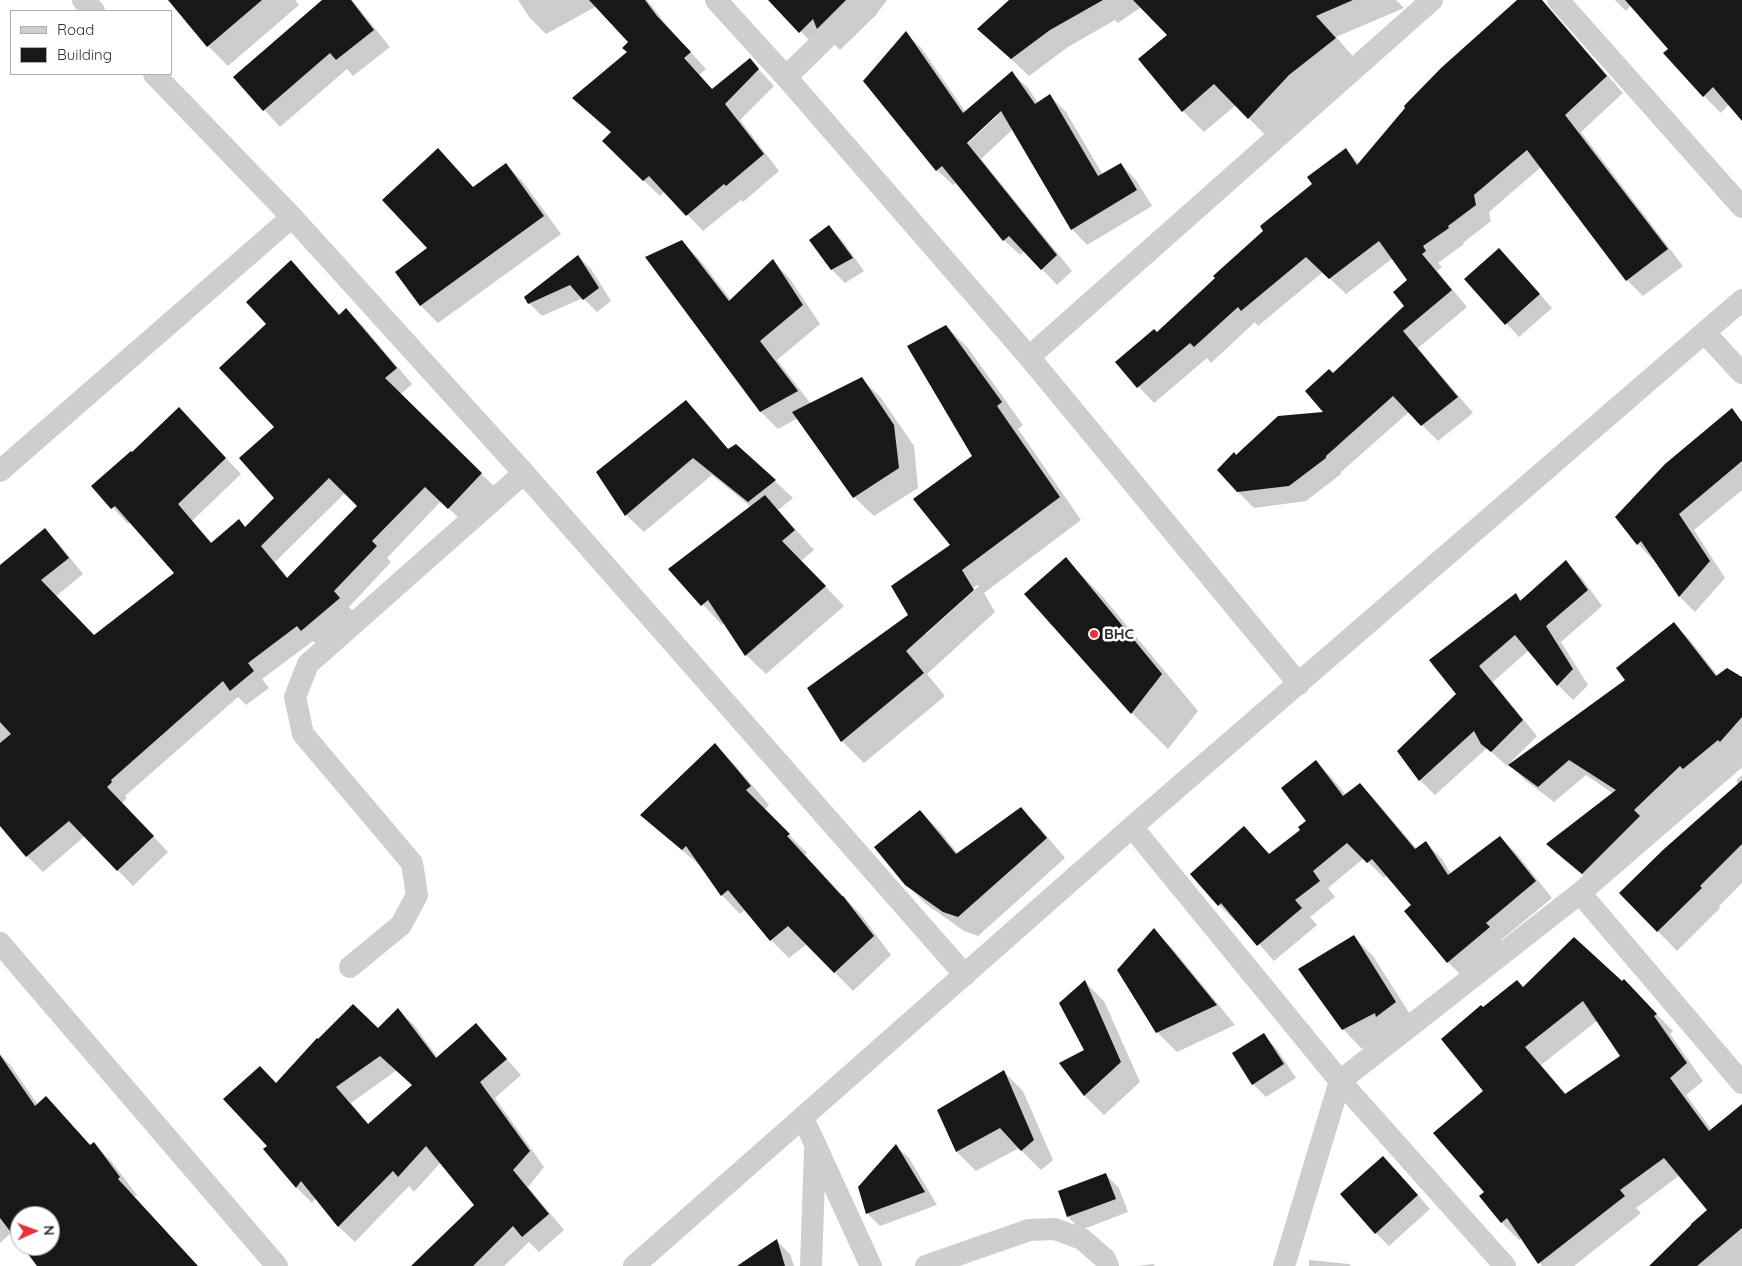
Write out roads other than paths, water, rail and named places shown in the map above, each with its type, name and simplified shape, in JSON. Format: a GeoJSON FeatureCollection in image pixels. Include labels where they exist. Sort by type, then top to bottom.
{"type":"FeatureCollection","features":[{"type":"Feature","properties":{"kind":"street"},"geometry":{"type":"LineString","coordinates":[[83,0],[93,10]]}},
{"type":"Feature","properties":{"kind":"street"},"geometry":{"type":"LineString","coordinates":[[716,0],[786,77],[1029,357],[1299,684]]}},
{"type":"Feature","properties":{"kind":"street"},"geometry":{"type":"LineString","coordinates":[[786,77],[865,0]]}},
{"type":"Feature","properties":{"kind":"street"},"geometry":{"type":"LineString","coordinates":[[1029,357],[1432,0]]}},
{"type":"Feature","properties":{"kind":"street"},"geometry":{"type":"LineString","coordinates":[[1558,0],[1742,207]]}},
{"type":"Feature","properties":{"kind":"street"},"geometry":{"type":"LineString","coordinates":[[155,75],[292,217],[524,473],[965,974]]}},
{"type":"Feature","properties":{"kind":"street"},"geometry":{"type":"LineString","coordinates":[[0,472],[292,217]]}},
{"type":"Feature","properties":{"kind":"street"},"geometry":{"type":"LineString","coordinates":[[634,1266],[1132,827],[1742,300]]}},
{"type":"Feature","properties":{"kind":"street"},"geometry":{"type":"LineString","coordinates":[[1705,333],[1742,373]]}},
{"type":"Feature","properties":{"kind":"street"},"geometry":{"type":"LineString","coordinates":[[350,967],[401,925],[417,895],[412,863],[303,734],[295,697],[308,664],[524,473]]}},
{"type":"Feature","properties":{"kind":"street"},"geometry":{"type":"LineString","coordinates":[[1284,1266],[1340,1081],[1580,893],[1742,753]]}},
{"type":"Feature","properties":{"kind":"street"},"geometry":{"type":"LineString","coordinates":[[1132,827],[1340,1081],[1505,1266]]}},
{"type":"Feature","properties":{"kind":"street"},"geometry":{"type":"LineString","coordinates":[[1580,893],[1742,1083]]}},
{"type":"Feature","properties":{"kind":"street"},"geometry":{"type":"LineString","coordinates":[[0,943],[276,1266]]}},
{"type":"Feature","properties":{"kind":"street"},"geometry":{"type":"LineString","coordinates":[[803,1118],[871,1266]]}},
{"type":"Feature","properties":{"kind":"street"},"geometry":{"type":"LineString","coordinates":[[811,1266],[816,1145]]}},
{"type":"Feature","properties":{"kind":"street"},"geometry":{"type":"LineString","coordinates":[[926,1266],[1029,1230],[1055,1229],[1082,1239],[1104,1259],[1108,1266]]}},
{"type":"Feature","properties":{"kind":"place","name":"BHC"},"geometry":{"type":"Point","coordinates":[1094,634]}}]}
